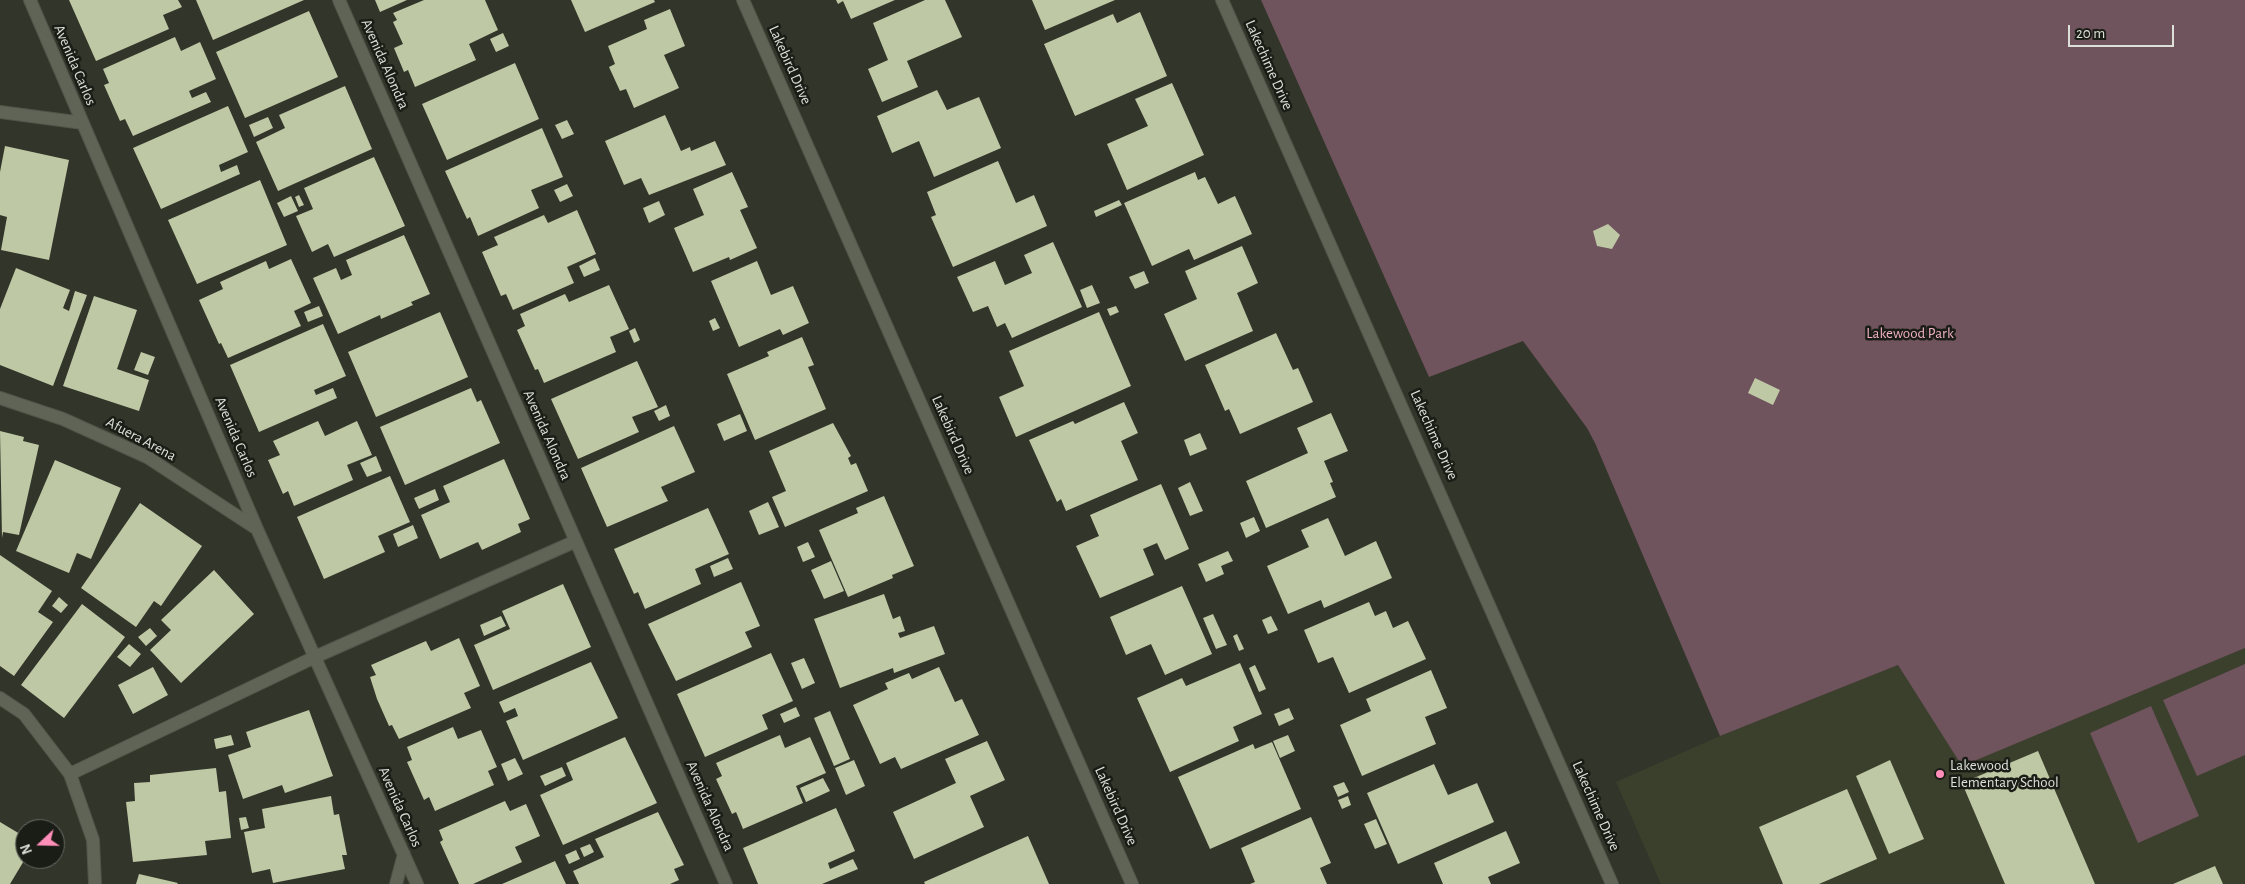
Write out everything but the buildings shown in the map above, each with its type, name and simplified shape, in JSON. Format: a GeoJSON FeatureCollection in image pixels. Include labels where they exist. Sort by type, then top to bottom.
{"type":"FeatureCollection","features":[{"type":"Feature","properties":{"kind":"street","name":"Avenida Carlos"},"geometry":{"type":"LineString","coordinates":[[30,0],[257,529],[417,884]]}},
{"type":"Feature","properties":{"kind":"street","name":"Avenida Alondra"},"geometry":{"type":"LineString","coordinates":[[339,0],[726,884]]}},
{"type":"Feature","properties":{"kind":"street","name":"Lakebird Drive"},"geometry":{"type":"LineString","coordinates":[[743,0],[1132,884]]}},
{"type":"Feature","properties":{"kind":"street","name":"Lakechime Drive"},"geometry":{"type":"LineString","coordinates":[[1222,0],[1612,884]]}},
{"type":"Feature","properties":{"kind":"street"},"geometry":{"type":"LineString","coordinates":[[0,112],[83,124]]}},
{"type":"Feature","properties":{"kind":"street","name":"Afuera Arena"},"geometry":{"type":"LineString","coordinates":[[0,398],[63,419],[147,457],[257,529]]}},
{"type":"Feature","properties":{"kind":"street"},"geometry":{"type":"LineString","coordinates":[[70,774],[316,657],[576,541]]}},
{"type":"Feature","properties":{"kind":"street"},"geometry":{"type":"LineString","coordinates":[[0,698],[24,714],[70,774],[93,840],[96,884]]}},
{"type":"Feature","properties":{"kind":"street"},"geometry":{"type":"LineString","coordinates":[[396,884],[404,854]]}},
{"type":"Feature","properties":{"kind":"shaded area","name":"Lakewood Elementary School"},"geometry":{"type":"Polygon","coordinates":[[[2245,648],[2245,884],[1661,884],[1616,782],[1720,736],[1898,665],[1962,765],[2245,648]]]}},
{"type":"Feature","properties":{"kind":"green space","name":"Lakewood Park"},"geometry":{"type":"Polygon","coordinates":[[[1261,0],[2245,0],[2245,648],[1962,766],[1898,665],[1720,736],[1595,443],[1587,428],[1523,341],[1429,377],[1261,0]]]}},
{"type":"Feature","properties":{"kind":"green space"},"geometry":{"type":"Polygon","coordinates":[[[2245,664],[2245,755],[2197,776],[2163,700],[2245,664]]]}},
{"type":"Feature","properties":{"kind":"green space"},"geometry":{"type":"Polygon","coordinates":[[[2151,706],[2199,816],[2138,843],[2090,733],[2151,706]]]}},
{"type":"Feature","properties":{"kind":"place","name":"Lakewood Elementary School"},"geometry":{"type":"Point","coordinates":[1940,774]}}]}
